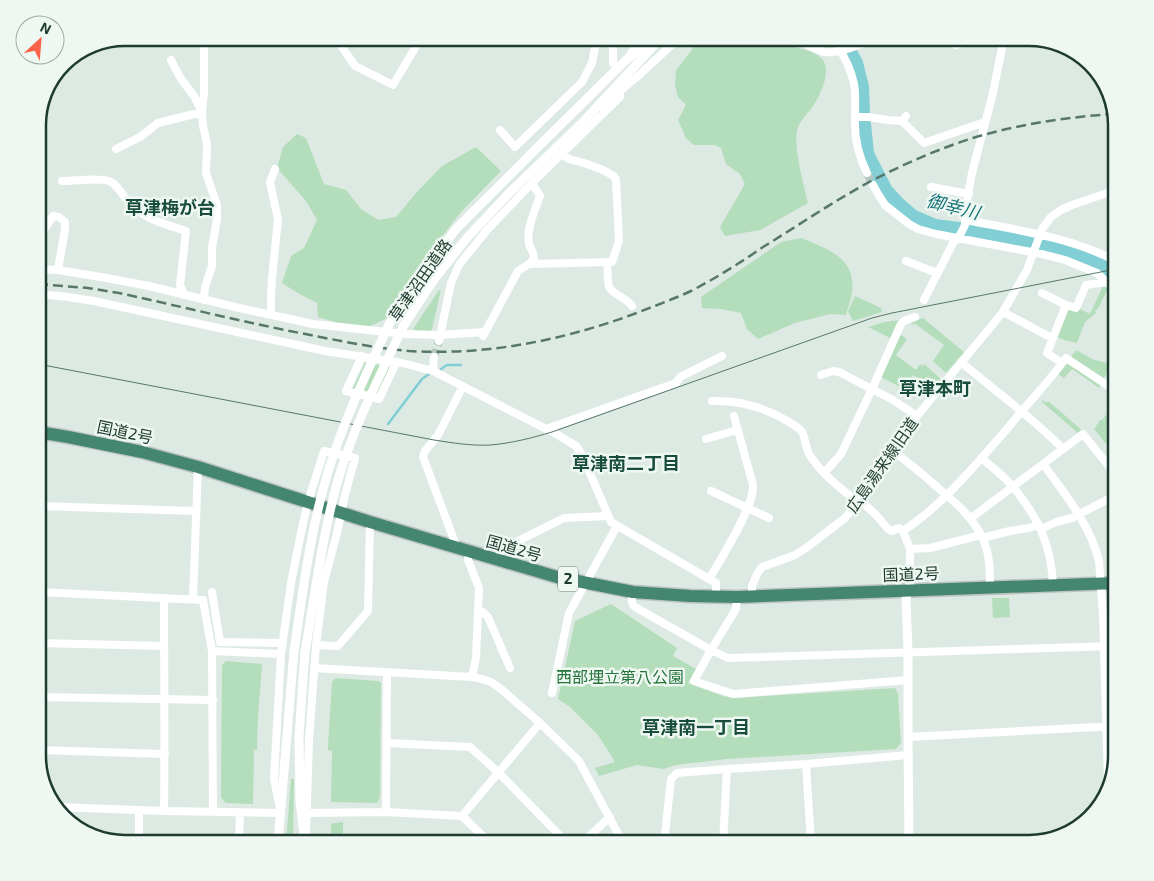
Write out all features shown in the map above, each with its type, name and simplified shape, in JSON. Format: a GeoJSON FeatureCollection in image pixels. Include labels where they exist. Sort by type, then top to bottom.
{"type":"FeatureCollection","features":[{"type":"Feature","properties":{"kind":"highway","name":"国道2号"},"geometry":{"type":"LineString","coordinates":[[46,433],[142,452],[198,467],[340,513],[536,571],[633,592],[664,595],[737,597],[1108,584]]}},
{"type":"Feature","properties":{"kind":"street"},"geometry":{"type":"LineString","coordinates":[[204,46],[202,112],[207,144],[206,173],[218,212],[212,248],[212,266],[205,287],[204,300]]}},
{"type":"Feature","properties":{"kind":"street"},"geometry":{"type":"LineString","coordinates":[[341,46],[355,66],[393,84],[416,46]]}},
{"type":"Feature","properties":{"kind":"street"},"geometry":{"type":"LineString","coordinates":[[500,130],[515,146],[582,82],[592,63],[595,46]]}},
{"type":"Feature","properties":{"kind":"street"},"geometry":{"type":"LineString","coordinates":[[613,46],[613,63]]}},
{"type":"Feature","properties":{"kind":"street"},"geometry":{"type":"LineString","coordinates":[[624,62],[636,46]]}},
{"type":"Feature","properties":{"kind":"street","name":"草津沼田道路"},"geometry":{"type":"LineString","coordinates":[[279,835],[294,651],[312,535],[328,472],[361,385],[392,318],[423,272],[456,229],[624,62],[643,46]]}},
{"type":"Feature","properties":{"kind":"street","name":"草津沼田道路"},"geometry":{"type":"LineString","coordinates":[[304,835],[300,801],[299,736],[306,652],[324,537],[338,480],[373,388],[404,325],[433,281],[466,239],[510,192],[581,124],[653,46]]}},
{"type":"Feature","properties":{"kind":"street"},"geometry":{"type":"LineString","coordinates":[[581,124],[671,46]]}},
{"type":"Feature","properties":{"kind":"street"},"geometry":{"type":"LineString","coordinates":[[810,46],[824,52],[854,46]]}},
{"type":"Feature","properties":{"kind":"street"},"geometry":{"type":"LineString","coordinates":[[842,46],[845,49],[854,85],[858,155],[867,173]]}},
{"type":"Feature","properties":{"kind":"street"},"geometry":{"type":"LineString","coordinates":[[924,300],[966,220],[965,212],[968,194],[1003,46]]}},
{"type":"Feature","properties":{"kind":"street"},"geometry":{"type":"LineString","coordinates":[[171,60],[202,112]]}},
{"type":"Feature","properties":{"kind":"street"},"geometry":{"type":"LineString","coordinates":[[439,338],[451,283],[459,265],[487,230],[620,97],[620,94]]}},
{"type":"Feature","properties":{"kind":"street"},"geometry":{"type":"LineString","coordinates":[[116,149],[140,137],[158,123],[202,112]]}},
{"type":"Feature","properties":{"kind":"street"},"geometry":{"type":"LineString","coordinates":[[856,117],[888,120],[904,118],[924,143],[985,122]]}},
{"type":"Feature","properties":{"kind":"street"},"geometry":{"type":"LineString","coordinates":[[529,264],[612,262],[619,241],[616,180],[614,176],[604,170],[569,159],[562,154]]}},
{"type":"Feature","properties":{"kind":"street"},"geometry":{"type":"LineString","coordinates":[[271,315],[270,299],[278,220],[270,182],[275,169]]}},
{"type":"Feature","properties":{"kind":"street"},"geometry":{"type":"LineString","coordinates":[[62,181],[101,179],[112,182],[132,206],[148,218],[186,231],[180,285],[184,294]]}},
{"type":"Feature","properties":{"kind":"street"},"geometry":{"type":"LineString","coordinates":[[46,269],[140,284],[313,324],[439,338],[484,334],[518,271],[534,259],[534,252],[529,245],[530,225],[540,196],[532,183]]}},
{"type":"Feature","properties":{"kind":"street"},"geometry":{"type":"LineString","coordinates":[[873,185],[885,205],[909,224],[926,232],[1035,250],[1097,272],[1107,282]]}},
{"type":"Feature","properties":{"kind":"street"},"geometry":{"type":"LineString","coordinates":[[931,187],[968,194]]}},
{"type":"Feature","properties":{"kind":"street","name":"広島湯来線旧道"},"geometry":{"type":"LineString","coordinates":[[752,596],[752,586],[762,567],[794,555],[806,548],[845,518],[859,501],[917,416],[1003,312],[1027,270],[1042,229],[1051,217],[1072,205],[1108,193]]}},
{"type":"Feature","properties":{"kind":"street"},"geometry":{"type":"LineString","coordinates":[[46,226],[53,216],[59,216],[65,222],[58,270]]}},
{"type":"Feature","properties":{"kind":"street"},"geometry":{"type":"LineString","coordinates":[[966,220],[1047,236],[1108,257]]}},
{"type":"Feature","properties":{"kind":"street"},"geometry":{"type":"LineString","coordinates":[[906,261],[937,273]]}},
{"type":"Feature","properties":{"kind":"street"},"geometry":{"type":"LineString","coordinates":[[607,262],[611,290],[632,306]]}},
{"type":"Feature","properties":{"kind":"street"},"geometry":{"type":"LineString","coordinates":[[1042,293],[1076,308],[1086,285],[1107,282]]}},
{"type":"Feature","properties":{"kind":"street"},"geometry":{"type":"LineString","coordinates":[[46,295],[94,301],[325,350],[432,370],[572,442],[579,450],[611,522],[716,583],[716,597]]}},
{"type":"Feature","properties":{"kind":"street"},"geometry":{"type":"LineString","coordinates":[[1062,363],[1047,353],[1066,305]]}},
{"type":"Feature","properties":{"kind":"street"},"geometry":{"type":"LineString","coordinates":[[1003,312],[1052,338]]}},
{"type":"Feature","properties":{"kind":"street"},"geometry":{"type":"LineString","coordinates":[[824,473],[840,454],[872,389],[900,324],[915,318]]}},
{"type":"Feature","properties":{"kind":"street"},"geometry":{"type":"LineString","coordinates":[[362,356],[346,391],[379,399],[396,362]]}},
{"type":"Feature","properties":{"kind":"street"},"geometry":{"type":"LineString","coordinates":[[546,429],[676,383],[680,376],[722,356]]}},
{"type":"Feature","properties":{"kind":"street"},"geometry":{"type":"LineString","coordinates":[[432,370],[434,357]]}},
{"type":"Feature","properties":{"kind":"street"},"geometry":{"type":"LineString","coordinates":[[903,531],[947,495],[1022,411],[1066,358],[1108,386]]}},
{"type":"Feature","properties":{"kind":"street"},"geometry":{"type":"LineString","coordinates":[[961,362],[1022,411],[1063,449]]}},
{"type":"Feature","properties":{"kind":"street"},"geometry":{"type":"LineString","coordinates":[[821,375],[833,371],[839,372],[893,400],[917,416]]}},
{"type":"Feature","properties":{"kind":"street"},"geometry":{"type":"LineString","coordinates":[[463,386],[438,435],[425,451],[423,457],[479,588],[476,658],[472,677]]}},
{"type":"Feature","properties":{"kind":"street"},"geometry":{"type":"LineString","coordinates":[[712,401],[754,406],[777,414],[800,429],[809,456],[824,473],[876,515],[888,529],[892,531],[899,528],[903,531],[910,549],[910,582],[906,599],[909,835]]}},
{"type":"Feature","properties":{"kind":"street"},"geometry":{"type":"LineString","coordinates":[[709,579],[748,508],[753,493],[753,484],[734,416]]}},
{"type":"Feature","properties":{"kind":"street"},"geometry":{"type":"LineString","coordinates":[[706,440],[737,430]]}},
{"type":"Feature","properties":{"kind":"street"},"geometry":{"type":"LineString","coordinates":[[971,518],[1083,434],[1108,465]]}},
{"type":"Feature","properties":{"kind":"street"},"geometry":{"type":"LineString","coordinates":[[892,450],[952,498],[971,518],[981,536],[989,558],[990,588]]}},
{"type":"Feature","properties":{"kind":"street"},"geometry":{"type":"LineString","coordinates":[[65,807],[164,811],[281,812],[274,779],[281,654],[291,583],[308,502],[324,451],[355,458],[324,582],[314,668],[306,835]]}},
{"type":"Feature","properties":{"kind":"street"},"geometry":{"type":"LineString","coordinates":[[981,458],[1012,486],[1040,527],[1050,556],[1053,586]]}},
{"type":"Feature","properties":{"kind":"street"},"geometry":{"type":"LineString","coordinates":[[1043,464],[1079,514],[1099,561],[1102,584],[1108,759]]}},
{"type":"Feature","properties":{"kind":"street"},"geometry":{"type":"LineString","coordinates":[[193,599],[198,467]]}},
{"type":"Feature","properties":{"kind":"street"},"geometry":{"type":"LineString","coordinates":[[711,491],[770,518]]}},
{"type":"Feature","properties":{"kind":"street"},"geometry":{"type":"LineString","coordinates":[[910,549],[930,548],[981,536],[1040,527],[1072,518],[1108,499]]}},
{"type":"Feature","properties":{"kind":"street"},"geometry":{"type":"LineString","coordinates":[[46,506],[196,511]]}},
{"type":"Feature","properties":{"kind":"street"},"geometry":{"type":"LineString","coordinates":[[496,559],[502,549],[564,518],[608,516]]}},
{"type":"Feature","properties":{"kind":"street"},"geometry":{"type":"LineString","coordinates":[[316,645],[338,646],[368,611],[370,522]]}},
{"type":"Feature","properties":{"kind":"street"},"geometry":{"type":"LineString","coordinates":[[552,693],[569,612],[617,526]]}},
{"type":"Feature","properties":{"kind":"street"},"geometry":{"type":"LineString","coordinates":[[46,592],[203,600],[212,652],[213,812]]}},
{"type":"Feature","properties":{"kind":"street"},"geometry":{"type":"LineString","coordinates":[[212,592],[220,642],[283,643]]}},
{"type":"Feature","properties":{"kind":"street"},"geometry":{"type":"LineString","coordinates":[[633,592],[632,603],[635,607],[728,658],[1108,647]]}},
{"type":"Feature","properties":{"kind":"street"},"geometry":{"type":"LineString","coordinates":[[737,597],[736,609],[694,681],[733,694],[908,680]]}},
{"type":"Feature","properties":{"kind":"street"},"geometry":{"type":"LineString","coordinates":[[164,598],[164,811]]}},
{"type":"Feature","properties":{"kind":"street"},"geometry":{"type":"LineString","coordinates":[[478,612],[483,612],[488,617],[510,668]]}},
{"type":"Feature","properties":{"kind":"street"},"geometry":{"type":"LineString","coordinates":[[46,643],[164,646]]}},
{"type":"Feature","properties":{"kind":"street"},"geometry":{"type":"LineString","coordinates":[[212,652],[281,654]]}},
{"type":"Feature","properties":{"kind":"street"},"geometry":{"type":"LineString","coordinates":[[314,668],[472,677],[491,682],[579,761],[619,835]]}},
{"type":"Feature","properties":{"kind":"street"},"geometry":{"type":"LineString","coordinates":[[386,812],[387,673]]}},
{"type":"Feature","properties":{"kind":"street"},"geometry":{"type":"LineString","coordinates":[[46,696],[213,700]]}},
{"type":"Feature","properties":{"kind":"street"},"geometry":{"type":"LineString","coordinates":[[462,816],[540,724]]}},
{"type":"Feature","properties":{"kind":"street"},"geometry":{"type":"LineString","coordinates":[[908,737],[1107,726]]}},
{"type":"Feature","properties":{"kind":"street"},"geometry":{"type":"LineString","coordinates":[[387,743],[470,747],[499,773],[558,835]]}},
{"type":"Feature","properties":{"kind":"street"},"geometry":{"type":"LineString","coordinates":[[46,750],[165,754]]}},
{"type":"Feature","properties":{"kind":"street"},"geometry":{"type":"LineString","coordinates":[[665,835],[671,780],[677,773],[908,755]]}},
{"type":"Feature","properties":{"kind":"street"},"geometry":{"type":"LineString","coordinates":[[806,764],[810,835]]}},
{"type":"Feature","properties":{"kind":"street"},"geometry":{"type":"LineString","coordinates":[[723,835],[727,769]]}},
{"type":"Feature","properties":{"kind":"street"},"geometry":{"type":"LineString","coordinates":[[139,810],[139,835]]}},
{"type":"Feature","properties":{"kind":"street"},"geometry":{"type":"LineString","coordinates":[[239,835],[240,812]]}},
{"type":"Feature","properties":{"kind":"street"},"geometry":{"type":"LineString","coordinates":[[308,813],[386,812],[462,816],[481,835]]}},
{"type":"Feature","properties":{"kind":"street"},"geometry":{"type":"LineString","coordinates":[[591,835],[610,817]]}},
{"type":"Feature","properties":{"kind":"green space"},"geometry":{"type":"Polygon","coordinates":[[[695,46],[792,46],[812,52],[822,59],[826,70],[824,84],[811,109],[799,124],[796,144],[808,203],[760,230],[725,236],[720,227],[745,184],[740,174],[726,164],[721,148],[715,145],[694,145],[686,138],[678,120],[686,105],[678,97],[675,85],[676,70],[695,46]]]}},
{"type":"Feature","properties":{"kind":"green space"},"geometry":{"type":"Polygon","coordinates":[[[297,134],[306,138],[324,184],[346,190],[362,210],[379,220],[396,217],[442,166],[476,147],[501,171],[462,211],[418,267],[387,318],[368,327],[338,323],[318,317],[317,303],[282,283],[291,256],[304,248],[317,220],[306,201],[277,168],[283,147],[297,134]]]}},
{"type":"Feature","properties":{"kind":"green space"},"geometry":{"type":"Polygon","coordinates":[[[802,238],[838,256],[850,270],[852,292],[846,315],[830,314],[795,323],[758,339],[747,329],[741,313],[702,308],[701,297],[781,242],[802,238]]]}},
{"type":"Feature","properties":{"kind":"green space"},"geometry":{"type":"Polygon","coordinates":[[[1103,286],[1108,288],[1099,307],[1095,311],[1096,313],[1085,322],[1077,343],[1055,336],[1067,308],[1078,308],[1090,314],[1103,286]]]}},
{"type":"Feature","properties":{"kind":"green space"},"geometry":{"type":"Polygon","coordinates":[[[439,290],[441,290],[432,329],[430,331],[416,331],[413,329],[439,290]]]}},
{"type":"Feature","properties":{"kind":"green space"},"geometry":{"type":"Polygon","coordinates":[[[855,296],[881,308],[882,312],[853,321],[848,311],[855,296]]]}},
{"type":"Feature","properties":{"kind":"green space"},"geometry":{"type":"Polygon","coordinates":[[[923,318],[964,352],[946,373],[933,361],[944,345],[910,322],[923,318]]]}},
{"type":"Feature","properties":{"kind":"green space"},"geometry":{"type":"Polygon","coordinates":[[[901,320],[892,339],[868,327],[885,322],[901,320]]]}},
{"type":"Feature","properties":{"kind":"green space"},"geometry":{"type":"Polygon","coordinates":[[[899,334],[907,339],[896,355],[916,370],[920,364],[922,366],[924,364],[941,379],[933,389],[913,375],[904,389],[879,376],[899,334]]]}},
{"type":"Feature","properties":{"kind":"green space"},"geometry":{"type":"Polygon","coordinates":[[[1076,350],[1092,359],[1106,363],[1108,360],[1108,372],[1103,379],[1070,358],[1076,350]]]}},
{"type":"Feature","properties":{"kind":"green space"},"geometry":{"type":"Polygon","coordinates":[[[1067,361],[1102,383],[1099,388],[1072,369],[1064,378],[1058,374],[1047,388],[1045,387],[1067,361]]]}},
{"type":"Feature","properties":{"kind":"green space"},"geometry":{"type":"Polygon","coordinates":[[[365,363],[391,367],[378,393],[353,388],[365,363]]]}},
{"type":"Feature","properties":{"kind":"green space"},"geometry":{"type":"Polygon","coordinates":[[[1043,400],[1046,403],[1048,401],[1083,431],[1079,434],[1042,402],[1043,400]]]}},
{"type":"Feature","properties":{"kind":"green space"},"geometry":{"type":"Polygon","coordinates":[[[1108,413],[1108,446],[1094,429],[1108,413]]]}},
{"type":"Feature","properties":{"kind":"green space"},"geometry":{"type":"Polygon","coordinates":[[[992,598],[1009,598],[1010,617],[993,618],[992,598]]]}},
{"type":"Feature","properties":{"kind":"green space","name":"西部埋立第八公園"},"geometry":{"type":"Polygon","coordinates":[[[611,604],[677,648],[673,656],[696,669],[688,683],[723,696],[735,698],[895,688],[898,694],[901,743],[896,749],[727,759],[676,765],[663,769],[637,765],[599,776],[595,768],[615,762],[598,735],[570,707],[558,699],[575,621],[611,604]]]}},
{"type":"Feature","properties":{"kind":"green space"},"geometry":{"type":"Polygon","coordinates":[[[226,661],[262,664],[257,750],[254,750],[253,804],[226,803],[221,798],[222,665],[226,661]]]}},
{"type":"Feature","properties":{"kind":"green space"},"geometry":{"type":"Polygon","coordinates":[[[336,678],[378,681],[381,683],[380,797],[377,803],[331,802],[332,751],[328,750],[328,746],[332,682],[336,678]]]}},
{"type":"Feature","properties":{"kind":"green space"},"geometry":{"type":"Polygon","coordinates":[[[291,779],[294,779],[293,835],[287,835],[291,779]]]}},
{"type":"Feature","properties":{"kind":"green space"},"geometry":{"type":"Polygon","coordinates":[[[343,822],[343,835],[331,835],[331,824],[343,822]]]}},
{"type":"Feature","properties":{"kind":"waterway","name":"御幸川"},"geometry":{"type":"LineString","coordinates":[[845,46],[855,63],[861,87],[866,153],[885,191],[912,217],[935,227],[997,235],[1050,246],[1099,262],[1108,270]]}},
{"type":"Feature","properties":{"kind":"waterway"},"geometry":{"type":"LineString","coordinates":[[441,369],[447,365],[461,365]]}},
{"type":"Feature","properties":{"kind":"waterway"},"geometry":{"type":"LineString","coordinates":[[388,424],[422,379],[429,374]]}},
{"type":"Feature","properties":{"kind":"tunnel"},"geometry":{"type":"LineString","coordinates":[[867,173],[873,185]]}},
{"type":"Feature","properties":{"kind":"tunnel"},"geometry":{"type":"LineString","coordinates":[[434,357],[439,341]]}},
{"type":"Feature","properties":{"kind":"tram line"},"geometry":{"type":"LineString","coordinates":[[46,366],[434,440],[470,445],[491,445],[522,440],[552,432],[872,318],[1108,271]]}},
{"type":"Feature","properties":{"kind":"railway"},"geometry":{"type":"LineString","coordinates":[[46,285],[119,293],[277,328],[382,348],[440,352],[502,347],[563,336],[593,328],[686,293],[728,270],[871,181],[947,147],[990,133],[1025,125],[1107,115]]}},
{"type":"Feature","properties":{"kind":"district","name":"草津梅が台"},"geometry":{"type":"Point","coordinates":[170,208]}},
{"type":"Feature","properties":{"kind":"district","name":"草津本町"},"geometry":{"type":"Point","coordinates":[935,389]}},
{"type":"Feature","properties":{"kind":"district","name":"草津南二丁目"},"geometry":{"type":"Point","coordinates":[626,464]}},
{"type":"Feature","properties":{"kind":"district","name":"草津南一丁目"},"geometry":{"type":"Point","coordinates":[696,728]}}]}
